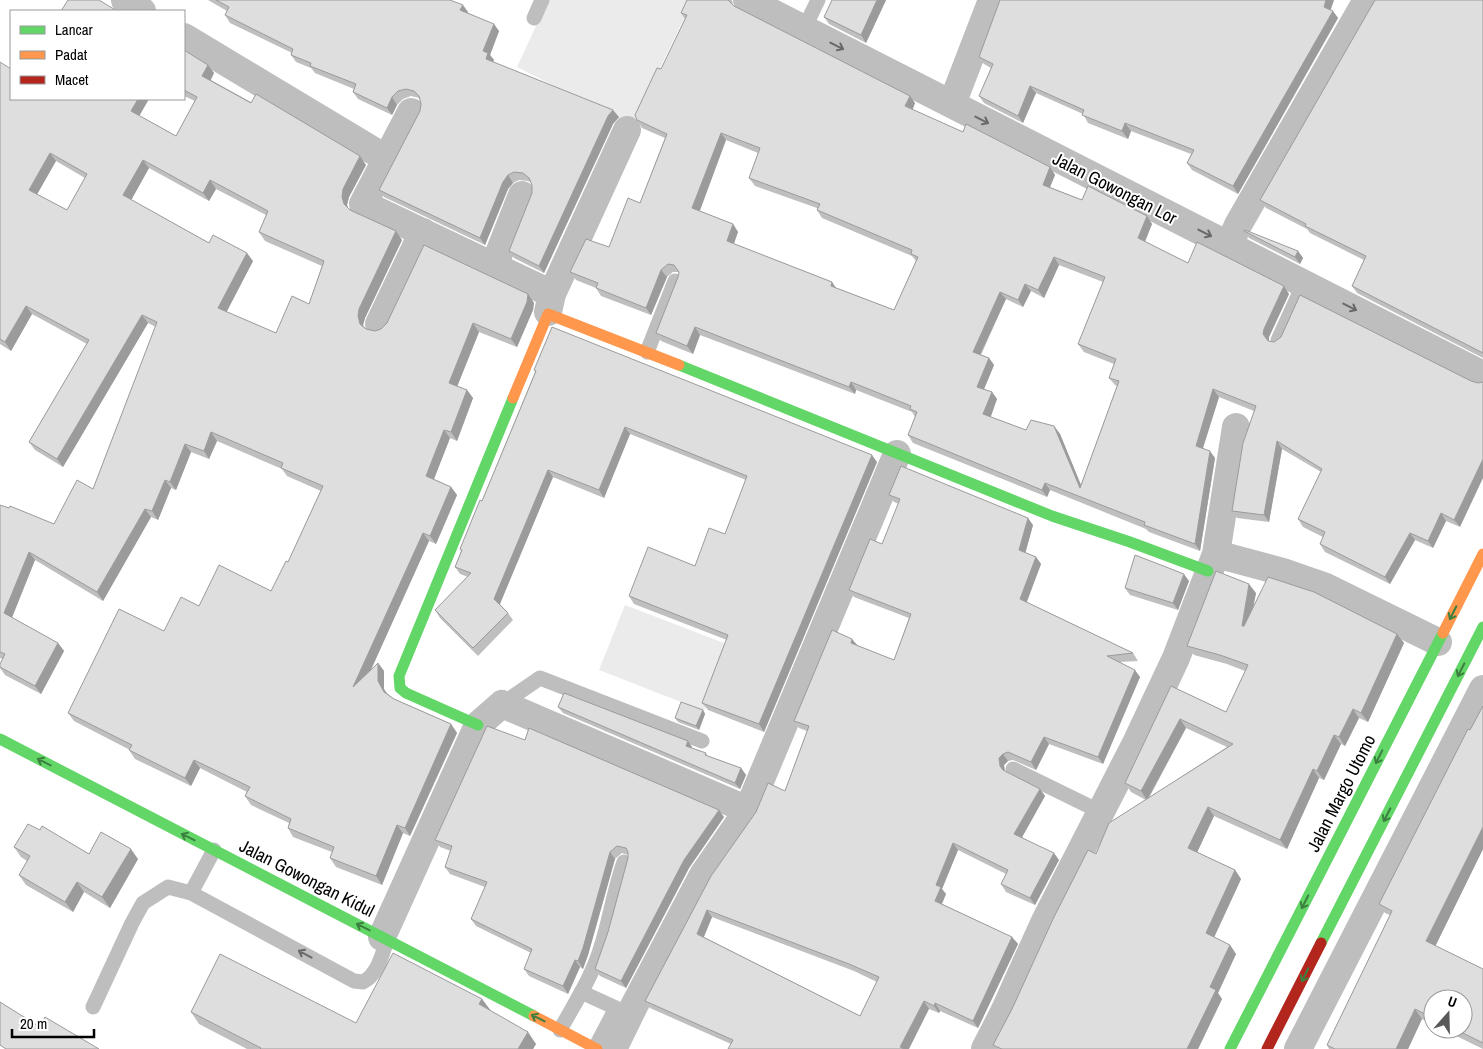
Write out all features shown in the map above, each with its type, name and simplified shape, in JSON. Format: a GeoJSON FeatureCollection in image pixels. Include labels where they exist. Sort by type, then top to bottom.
{"type":"FeatureCollection","features":[{"type":"Feature","properties":{"kind":"street"},"geometry":{"type":"LineString","coordinates":[[125,0],[140,10]]}},
{"type":"Feature","properties":{"kind":"street","name":"Jalan Gowongan Lor"},"geometry":{"type":"LineString","coordinates":[[747,0],[1483,375]]}},
{"type":"Feature","properties":{"kind":"street"},"geometry":{"type":"LineString","coordinates":[[952,104],[992,0]]}},
{"type":"Feature","properties":{"kind":"street"},"geometry":{"type":"LineString","coordinates":[[1229,245],[1238,225],[1366,0]]}},
{"type":"Feature","properties":{"kind":"street"},"geometry":{"type":"LineString","coordinates":[[185,38],[387,159]]}},
{"type":"Feature","properties":{"kind":"street"},"geometry":{"type":"LineString","coordinates":[[411,112],[363,204],[494,266],[550,304],[647,352],[1052,516],[1130,542],[1212,562],[1282,572],[1326,587],[1438,642]]}},
{"type":"Feature","properties":{"kind":"street"},"geometry":{"type":"LineString","coordinates":[[478,725],[406,693],[400,688],[399,676],[550,304],[627,130]]}},
{"type":"Feature","properties":{"kind":"street"},"geometry":{"type":"LineString","coordinates":[[494,266],[522,195]]}},
{"type":"Feature","properties":{"kind":"street"},"geometry":{"type":"LineString","coordinates":[[380,324],[423,232]]}},
{"type":"Feature","properties":{"kind":"street"},"geometry":{"type":"LineString","coordinates":[[984,1049],[1004,1012],[1045,921],[1137,741],[1176,658],[1212,562],[1236,427]]}},
{"type":"Feature","properties":{"kind":"street"},"geometry":{"type":"LineString","coordinates":[[601,1049],[634,1006],[703,875],[748,810],[897,454]]}},
{"type":"Feature","properties":{"kind":"street","name":"Jalan Margo Utomo"},"geometry":{"type":"LineString","coordinates":[[1230,1049],[1290,941],[1350,824],[1409,708],[1438,642],[1470,590],[1483,554]]}},
{"type":"Feature","properties":{"kind":"street"},"geometry":{"type":"LineString","coordinates":[[1267,1049],[1312,952],[1372,834],[1431,719],[1483,627]]}},
{"type":"Feature","properties":{"kind":"street"},"geometry":{"type":"LineString","coordinates":[[1298,1049],[1483,689]]}},
{"type":"Feature","properties":{"kind":"street"},"geometry":{"type":"LineString","coordinates":[[385,939],[478,725],[502,704],[748,810]]}},
{"type":"Feature","properties":{"kind":"street","name":"Jalan Gowongan Kidul"},"geometry":{"type":"LineString","coordinates":[[0,739],[560,1030],[601,1049]]}},
{"type":"Feature","properties":{"kind":"lane"},"geometry":{"type":"LineString","coordinates":[[534,18],[542,0]]}},
{"type":"Feature","properties":{"kind":"lane"},"geometry":{"type":"LineString","coordinates":[[804,29],[818,0]]}},
{"type":"Feature","properties":{"kind":"lane"},"geometry":{"type":"LineString","coordinates":[[647,352],[675,281]]}},
{"type":"Feature","properties":{"kind":"lane"},"geometry":{"type":"LineString","coordinates":[[1278,340],[1304,283]]}},
{"type":"Feature","properties":{"kind":"lane"},"geometry":{"type":"LineString","coordinates":[[502,704],[540,678],[702,741]]}},
{"type":"Feature","properties":{"kind":"lane"},"geometry":{"type":"LineString","coordinates":[[1013,769],[1101,812]]}},
{"type":"Feature","properties":{"kind":"lane"},"geometry":{"type":"LineString","coordinates":[[191,893],[214,850]]}},
{"type":"Feature","properties":{"kind":"lane"},"geometry":{"type":"LineString","coordinates":[[560,1030],[590,976],[601,948],[617,882],[624,862]]}},
{"type":"Feature","properties":{"kind":"lane"},"geometry":{"type":"LineString","coordinates":[[93,1006],[143,903],[168,887],[191,893],[354,980],[363,982],[370,978],[376,969],[385,939]]}},
{"type":"Feature","properties":{"kind":"lane"},"geometry":{"type":"LineString","coordinates":[[581,992],[616,1008],[601,1049]]}},
{"type":"Feature","properties":{"kind":"shaded area"},"geometry":{"type":"Polygon","coordinates":[[[548,0],[693,0],[632,126],[517,67],[548,0]]]}},
{"type":"Feature","properties":{"kind":"shaded area"},"geometry":{"type":"Polygon","coordinates":[[[625,605],[729,645],[704,711],[599,670],[625,605]]]}},
{"type":"Feature","properties":{"kind":"building"},"geometry":{"type":"Polygon","coordinates":[[[68,0],[99,0],[115,10],[62,10],[68,0]]]}},
{"type":"Feature","properties":{"kind":"building"},"geometry":{"type":"Polygon","coordinates":[[[216,0],[450,0],[463,5],[460,10],[494,24],[483,51],[488,53],[486,59],[613,110],[608,116],[539,266],[509,251],[532,193],[532,185],[529,178],[523,173],[514,172],[508,175],[503,182],[480,238],[379,190],[420,111],[419,96],[414,91],[406,89],[398,91],[392,97],[387,108],[353,92],[356,84],[310,66],[311,63],[291,55],[293,49],[225,15],[229,7],[216,0]]]}},
{"type":"Feature","properties":{"kind":"building"},"geometry":{"type":"Polygon","coordinates":[[[687,0],[728,0],[734,6],[910,96],[905,106],[963,132],[966,124],[1050,167],[1043,185],[1082,200],[1088,186],[1147,216],[1138,238],[1188,263],[1197,242],[1284,286],[1264,329],[1263,334],[1268,341],[1274,342],[1281,337],[1300,295],[1471,381],[1483,382],[1483,459],[1454,520],[1441,513],[1428,541],[1410,533],[1385,577],[1320,544],[1325,532],[1298,519],[1322,469],[1277,441],[1264,515],[1232,511],[1243,443],[1256,406],[1213,389],[1196,446],[1210,451],[1195,544],[1144,525],[1145,522],[1045,483],[1042,490],[908,435],[917,412],[910,409],[911,406],[851,382],[849,387],[695,327],[687,346],[656,333],[678,277],[679,272],[674,265],[668,264],[661,270],[646,308],[596,288],[598,283],[570,272],[586,239],[609,247],[628,198],[640,203],[667,134],[637,120],[635,115],[657,68],[661,69],[687,15],[681,13],[687,0]],[[721,133],[692,208],[733,224],[727,241],[832,282],[831,286],[894,310],[918,257],[911,254],[912,250],[817,210],[820,204],[749,178],[760,148],[721,133]],[[1054,257],[1038,290],[1025,284],[1018,300],[1000,292],[973,352],[989,358],[977,387],[992,392],[983,414],[1026,430],[1031,420],[1054,426],[1080,488],[1119,381],[1109,378],[1116,359],[1078,344],[1105,277],[1054,257]]]}},
{"type":"Feature","properties":{"kind":"building"},"geometry":{"type":"Polygon","coordinates":[[[832,0],[877,0],[861,35],[824,17],[832,0]]]}},
{"type":"Feature","properties":{"kind":"building"},"geometry":{"type":"Polygon","coordinates":[[[1000,0],[1326,0],[1324,7],[1333,11],[1233,186],[1187,163],[1194,150],[1125,123],[1122,131],[1082,115],[1084,110],[1030,86],[1018,116],[979,96],[993,64],[979,57],[1000,0]]]}},
{"type":"Feature","properties":{"kind":"building"},"geometry":{"type":"Polygon","coordinates":[[[1375,0],[1483,0],[1483,353],[1352,286],[1366,256],[1305,226],[1306,224],[1260,200],[1375,0]]]}},
{"type":"Feature","properties":{"kind":"building"},"geometry":{"type":"Polygon","coordinates":[[[185,51],[208,65],[202,76],[251,103],[256,94],[360,156],[343,189],[342,197],[344,204],[350,210],[396,231],[359,309],[360,324],[366,329],[375,331],[381,329],[387,323],[424,245],[528,294],[527,302],[511,339],[473,323],[449,383],[467,390],[451,432],[444,430],[426,476],[451,487],[430,536],[423,533],[353,687],[378,663],[378,681],[384,692],[394,699],[451,724],[405,828],[397,825],[376,876],[330,858],[334,847],[288,828],[291,819],[245,796],[250,787],[194,760],[185,778],[129,750],[132,745],[68,713],[119,609],[164,631],[181,597],[199,606],[219,565],[271,591],[286,561],[288,562],[323,486],[281,468],[283,463],[211,432],[204,451],[185,444],[170,482],[165,480],[152,511],[145,509],[97,592],[29,552],[4,613],[58,643],[35,686],[0,667],[5,654],[0,652],[0,505],[9,508],[10,506],[54,524],[77,480],[93,489],[157,322],[142,315],[57,459],[29,442],[89,340],[26,306],[5,342],[0,339],[0,62],[10,68],[10,100],[137,100],[131,111],[176,136],[197,97],[185,91],[185,51]],[[50,153],[29,190],[67,210],[87,174],[50,153]],[[143,160],[123,195],[209,243],[213,235],[247,253],[218,308],[276,333],[292,296],[309,304],[324,261],[259,232],[268,211],[210,180],[203,193],[143,160]]]}},
{"type":"Feature","properties":{"kind":"building"},"geometry":{"type":"Polygon","coordinates":[[[1245,230],[1298,251],[1295,257],[1245,230]]]}},
{"type":"Feature","properties":{"kind":"building"},"geometry":{"type":"Polygon","coordinates":[[[552,327],[872,455],[759,724],[702,703],[728,635],[629,596],[648,547],[695,566],[709,528],[725,534],[747,476],[625,427],[599,490],[548,470],[494,599],[508,613],[473,648],[435,610],[471,573],[455,567],[462,550],[460,549],[536,371],[534,370],[552,327]]]}},
{"type":"Feature","properties":{"kind":"building"},"geometry":{"type":"Polygon","coordinates":[[[901,466],[1028,518],[1019,550],[1036,557],[1020,599],[1133,653],[1107,656],[1135,670],[1098,757],[1044,737],[1031,762],[1008,752],[999,758],[1000,766],[1003,770],[1040,789],[1014,834],[1054,853],[1030,898],[1001,884],[1008,870],[953,843],[936,885],[941,887],[935,901],[1012,937],[973,1021],[935,1003],[934,1006],[924,1001],[900,1047],[904,1049],[728,1049],[733,1040],[645,1001],[711,876],[756,812],[768,783],[785,791],[809,726],[794,721],[832,630],[852,639],[851,643],[894,660],[911,614],[849,590],[870,539],[882,544],[900,499],[889,495],[901,466]],[[707,910],[697,934],[860,1016],[879,977],[707,910]]]}},
{"type":"Feature","properties":{"kind":"building"},"geometry":{"type":"Polygon","coordinates":[[[1135,555],[1184,574],[1173,603],[1125,588],[1135,555]]]}},
{"type":"Feature","properties":{"kind":"building"},"geometry":{"type":"Polygon","coordinates":[[[1216,571],[1249,584],[1242,626],[1244,626],[1268,577],[1314,592],[1397,634],[1361,713],[1353,709],[1339,737],[1334,735],[1317,771],[1313,769],[1280,840],[1208,807],[1188,848],[1235,870],[1206,933],[1230,945],[1210,987],[1216,990],[1187,1049],[1002,1049],[993,1045],[1088,850],[1096,854],[1109,823],[1233,744],[1180,719],[1141,791],[1125,783],[1171,686],[1226,712],[1248,665],[1187,646],[1216,571]]]}},
{"type":"Feature","properties":{"kind":"building"},"geometry":{"type":"Polygon","coordinates":[[[564,693],[688,741],[686,746],[741,768],[735,783],[558,707],[564,693]]]}},
{"type":"Feature","properties":{"kind":"building"},"geometry":{"type":"Polygon","coordinates":[[[681,702],[703,710],[696,726],[675,718],[681,702]]]}},
{"type":"Feature","properties":{"kind":"building"},"geometry":{"type":"Polygon","coordinates":[[[1483,706],[1483,827],[1426,941],[1483,969],[1483,1043],[1473,1038],[1473,989],[1423,989],[1423,1013],[1415,1009],[1396,1049],[1335,1049],[1327,1045],[1392,911],[1379,904],[1468,729],[1470,730],[1483,706]]]}},
{"type":"Feature","properties":{"kind":"building"},"geometry":{"type":"Polygon","coordinates":[[[487,726],[525,740],[529,728],[719,810],[684,860],[621,981],[595,969],[608,932],[628,858],[626,848],[617,846],[610,852],[583,948],[578,961],[575,960],[563,986],[524,969],[532,949],[471,919],[487,882],[445,867],[452,846],[435,840],[487,726]]]}},
{"type":"Feature","properties":{"kind":"building"},"geometry":{"type":"Polygon","coordinates":[[[28,824],[40,830],[42,826],[89,854],[101,832],[131,849],[102,897],[77,882],[65,902],[19,875],[30,856],[14,847],[28,824]]]}},
{"type":"Feature","properties":{"kind":"building"},"geometry":{"type":"Polygon","coordinates":[[[393,953],[482,999],[479,1004],[528,1032],[518,1049],[260,1049],[191,1012],[220,954],[356,1023],[393,953]]]}},
{"type":"Feature","properties":{"kind":"building"},"geometry":{"type":"Polygon","coordinates":[[[0,1002],[40,1027],[45,1017],[99,1049],[6,1049],[0,1045],[0,1002]]]}},
{"type":"Feature","properties":{"kind":"traffic: fast"},"geometry":{"type":"LineString","coordinates":[[679,365],[1052,516],[1208,571]]}},
{"type":"Feature","properties":{"kind":"traffic: fast"},"geometry":{"type":"LineString","coordinates":[[478,725],[406,693],[400,688],[399,676],[513,398]]}},
{"type":"Feature","properties":{"kind":"traffic: fast"},"geometry":{"type":"LineString","coordinates":[[1321,943],[1483,627]]}},
{"type":"Feature","properties":{"kind":"traffic: fast"},"geometry":{"type":"LineString","coordinates":[[1230,1049],[1443,633]]}},
{"type":"Feature","properties":{"kind":"traffic: fast"},"geometry":{"type":"LineString","coordinates":[[0,739],[534,1016]]}},
{"type":"Feature","properties":{"kind":"traffic: slow"},"geometry":{"type":"LineString","coordinates":[[513,398],[548,314],[679,365]]}},
{"type":"Feature","properties":{"kind":"traffic: slow"},"geometry":{"type":"LineString","coordinates":[[1443,633],[1483,554]]}},
{"type":"Feature","properties":{"kind":"traffic: slow"},"geometry":{"type":"LineString","coordinates":[[534,1016],[597,1049]]}},
{"type":"Feature","properties":{"kind":"traffic: jam"},"geometry":{"type":"LineString","coordinates":[[1267,1049],[1321,943]]}}]}
